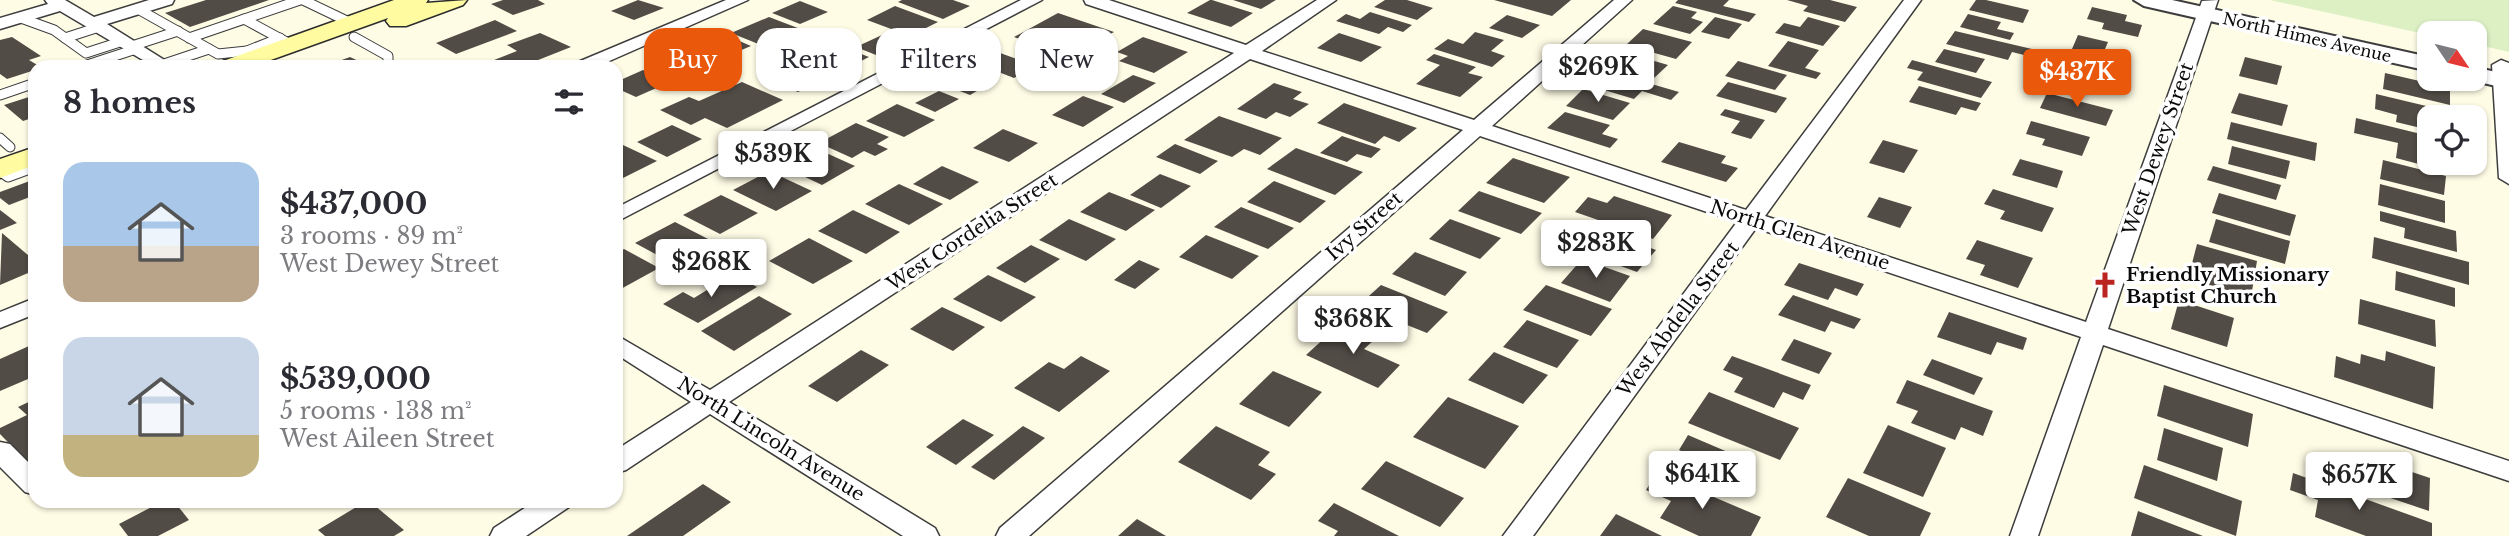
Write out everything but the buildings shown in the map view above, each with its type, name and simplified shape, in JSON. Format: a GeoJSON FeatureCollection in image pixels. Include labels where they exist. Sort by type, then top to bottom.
{"type":"FeatureCollection","features":[{"type":"Feature","properties":{"kind":"main road"},"geometry":{"type":"LineString","coordinates":[[246,59],[286,42],[353,30],[416,0]]}},
{"type":"Feature","properties":{"kind":"main road"},"geometry":{"type":"LineString","coordinates":[[246,59],[455,0]]}},
{"type":"Feature","properties":{"kind":"street"},"geometry":{"type":"LineString","coordinates":[[96,25],[166,0]]}},
{"type":"Feature","properties":{"kind":"street"},"geometry":{"type":"LineString","coordinates":[[598,60],[740,0]]}},
{"type":"Feature","properties":{"kind":"street"},"geometry":{"type":"LineString","coordinates":[[623,212],[1034,0]]}},
{"type":"Feature","properties":{"kind":"street","name":"North Glen Avenue"},"geometry":{"type":"LineString","coordinates":[[1091,0],[2509,471]]}},
{"type":"Feature","properties":{"kind":"street","name":"West Cordelia Street"},"geometry":{"type":"LineString","coordinates":[[623,459],[1328,0]]}},
{"type":"Feature","properties":{"kind":"street","name":"Ivy Street"},"geometry":{"type":"LineString","coordinates":[[1010,536],[1624,0]]}},
{"type":"Feature","properties":{"kind":"street","name":"West Abdella Street"},"geometry":{"type":"LineString","coordinates":[[1517,536],[1913,0]]}},
{"type":"Feature","properties":{"kind":"street","name":"North Himes Avenue"},"geometry":{"type":"LineString","coordinates":[[2144,0],[2207,5],[2417,47]]}},
{"type":"Feature","properties":{"kind":"street"},"geometry":{"type":"LineString","coordinates":[[0,24],[57,3],[153,60]]}},
{"type":"Feature","properties":{"kind":"street","name":"North Himes Avenue"},"geometry":{"type":"LineString","coordinates":[[2207,5],[2417,61]]}},
{"type":"Feature","properties":{"kind":"street","name":"West Dewey Street"},"geometry":{"type":"LineString","coordinates":[[2024,536],[2207,5]]}},
{"type":"Feature","properties":{"kind":"street"},"geometry":{"type":"LineString","coordinates":[[2487,65],[2505,73]]}},
{"type":"Feature","properties":{"kind":"street"},"geometry":{"type":"LineString","coordinates":[[2487,74],[2505,73]]}},
{"type":"Feature","properties":{"kind":"street"},"geometry":{"type":"LineString","coordinates":[[2505,73],[2509,178]]}},
{"type":"Feature","properties":{"kind":"street"},"geometry":{"type":"LineString","coordinates":[[0,321],[28,308]]}},
{"type":"Feature","properties":{"kind":"street","name":"North Lincoln Avenue"},"geometry":{"type":"LineString","coordinates":[[623,347],[925,536]]}},
{"type":"Feature","properties":{"kind":"street"},"geometry":{"type":"LineString","coordinates":[[0,452],[28,478]]}},
{"type":"Feature","properties":{"kind":"street"},"geometry":{"type":"LineString","coordinates":[[504,536],[547,508]]}},
{"type":"Feature","properties":{"kind":"lane"},"geometry":{"type":"LineString","coordinates":[[189,38],[301,0],[353,30],[388,56],[388,60]]}},
{"type":"Feature","properties":{"kind":"lane"},"geometry":{"type":"LineString","coordinates":[[138,9],[209,49],[246,59]]}},
{"type":"Feature","properties":{"kind":"lane"},"geometry":{"type":"LineString","coordinates":[[21,18],[54,30],[86,53],[130,46]]}},
{"type":"Feature","properties":{"kind":"lane"},"geometry":{"type":"LineString","coordinates":[[244,19],[286,42]]}},
{"type":"Feature","properties":{"kind":"lane"},"geometry":{"type":"LineString","coordinates":[[65,38],[96,25]]}},
{"type":"Feature","properties":{"kind":"lane"},"geometry":{"type":"LineString","coordinates":[[98,60],[130,46],[178,31]]}},
{"type":"Feature","properties":{"kind":"lane"},"geometry":{"type":"LineString","coordinates":[[179,60],[209,49]]}},
{"type":"Feature","properties":{"kind":"lane"},"geometry":{"type":"LineString","coordinates":[[0,95],[28,85]]}},
{"type":"Feature","properties":{"kind":"lane"},"geometry":{"type":"LineString","coordinates":[[11,153],[8,177],[28,170]]}},
{"type":"Feature","properties":{"kind":"green space"},"geometry":{"type":"Polygon","coordinates":[[[2270,0],[2509,0],[2509,52],[2487,47],[2487,21],[2417,21],[2417,32],[2270,0]]]}},
{"type":"Feature","properties":{"kind":"place","name":"Friendly Missionary Baptist Church"},"geometry":{"type":"Point","coordinates":[2105,285]}}]}
